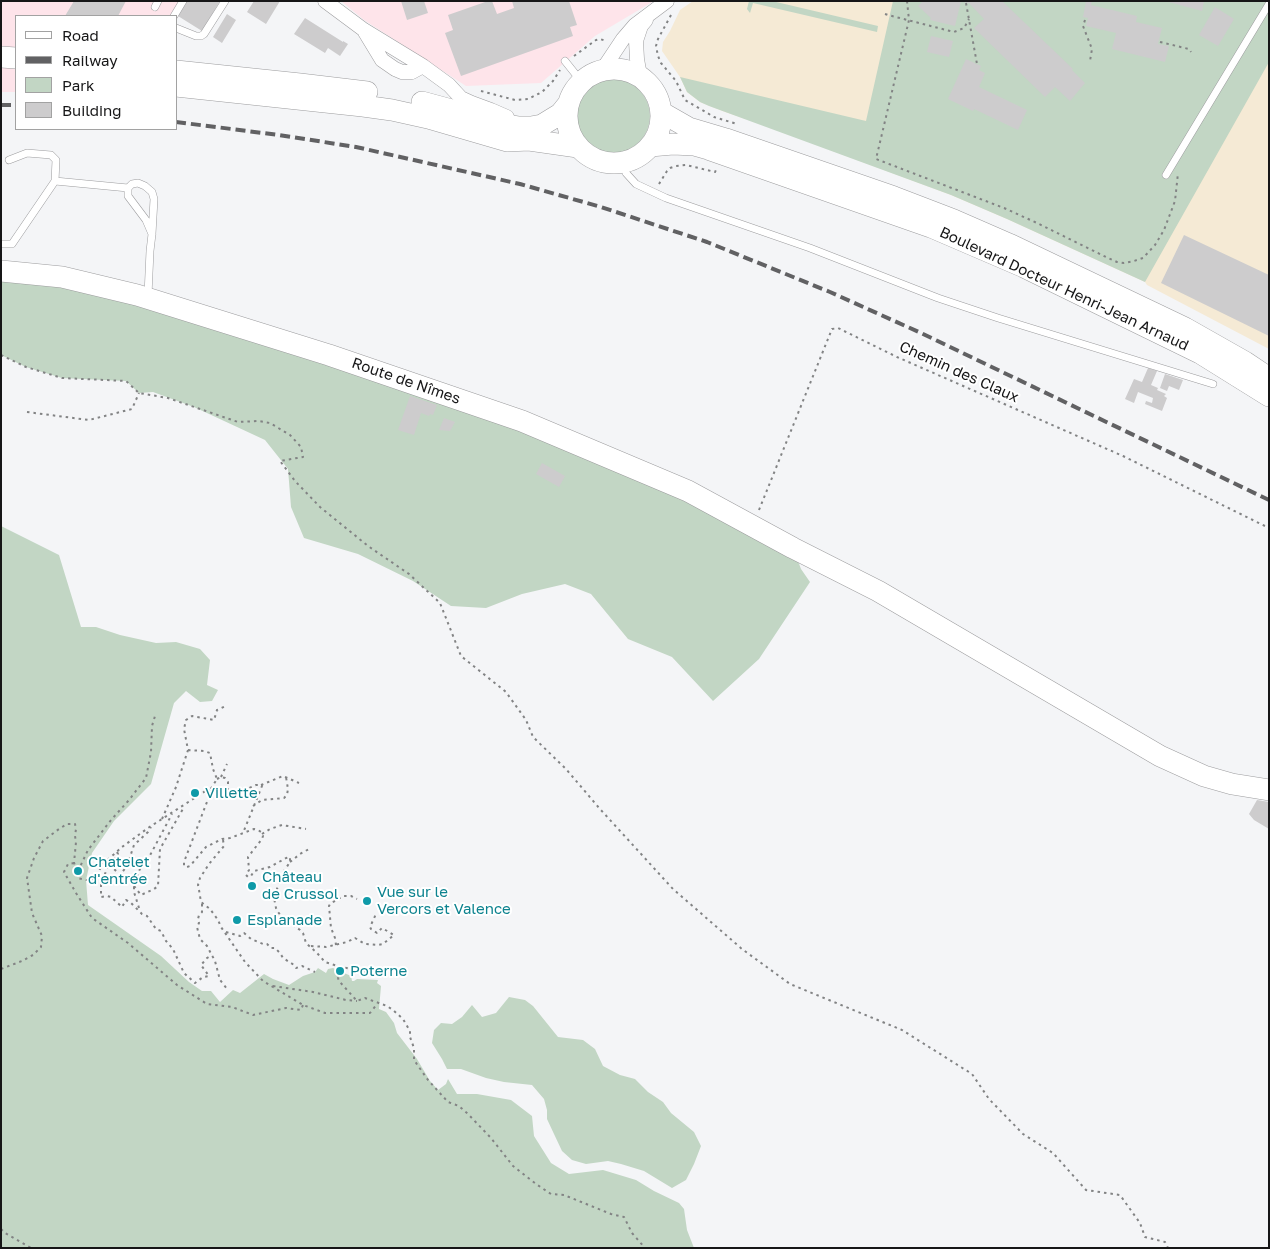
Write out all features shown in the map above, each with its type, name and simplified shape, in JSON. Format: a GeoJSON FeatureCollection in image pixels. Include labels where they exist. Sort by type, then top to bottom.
{"type":"FeatureCollection","features":[{"type":"Feature","properties":{"kind":"main road"},"geometry":{"type":"LineString","coordinates":[[1,57],[15,58]]}},
{"type":"Feature","properties":{"kind":"main road"},"geometry":{"type":"LineString","coordinates":[[614,68],[624,69],[640,76],[652,87],[658,98],[661,112],[656,138],[642,154],[623,162],[608,163],[587,155],[572,138],[566,115],[571,96],[581,81],[603,69],[614,68]]}},
{"type":"Feature","properties":{"kind":"main road"},"geometry":{"type":"LineString","coordinates":[[178,71],[300,84],[397,97],[519,127],[542,125],[560,114],[568,104]]}},
{"type":"Feature","properties":{"kind":"main road"},"geometry":{"type":"LineString","coordinates":[[1,72],[15,72]]}},
{"type":"Feature","properties":{"kind":"main road"},"geometry":{"type":"LineString","coordinates":[[178,86],[385,109],[428,118],[508,140],[529,140],[578,147]]}},
{"type":"Feature","properties":{"kind":"main road","name":"Boulevard Docteur Henri-Jean Arnaud"},"geometry":{"type":"LineString","coordinates":[[661,112],[689,128],[738,142],[894,197],[1009,244],[1185,328],[1269,378]]}},
{"type":"Feature","properties":{"kind":"main road","name":"Boulevard Docteur Henri-Jean Arnaud"},"geometry":{"type":"LineString","coordinates":[[650,146],[694,145],[708,149],[932,227],[1024,267],[1167,337],[1200,354],[1269,396]]}},
{"type":"Feature","properties":{"kind":"main road","name":"Route de Nîmes"},"geometry":{"type":"LineString","coordinates":[[1,271],[62,277],[148,298],[329,355],[522,421],[688,491],[878,592],[1160,756],[1204,776],[1232,784],[1269,790]]}},
{"type":"Feature","properties":{"kind":"street"},"geometry":{"type":"LineString","coordinates":[[324,1],[364,30],[423,66],[449,85],[461,98],[472,104],[504,115],[519,127]]}},
{"type":"Feature","properties":{"kind":"street"},"geometry":{"type":"LineString","coordinates":[[603,69],[628,32],[635,25],[650,13],[670,7]]}},
{"type":"Feature","properties":{"kind":"street"},"geometry":{"type":"LineString","coordinates":[[640,76],[636,41],[641,26],[650,13]]}},
{"type":"Feature","properties":{"kind":"lane"},"geometry":{"type":"LineString","coordinates":[[175,15],[183,1]]}},
{"type":"Feature","properties":{"kind":"lane"},"geometry":{"type":"LineString","coordinates":[[178,29],[201,36],[225,1]]}},
{"type":"Feature","properties":{"kind":"lane"},"geometry":{"type":"LineString","coordinates":[[1166,175],[1269,4]]}},
{"type":"Feature","properties":{"kind":"lane"},"geometry":{"type":"LineString","coordinates":[[565,61],[581,81]]}},
{"type":"Feature","properties":{"kind":"lane"},"geometry":{"type":"LineString","coordinates":[[1,244],[12,244],[55,181],[56,160],[51,155],[27,154],[9,160]]}},
{"type":"Feature","properties":{"kind":"lane"},"geometry":{"type":"LineString","coordinates":[[623,162],[626,173],[630,178],[636,184],[654,193],[810,248],[955,304],[1213,384]]}},
{"type":"Feature","properties":{"kind":"lane"},"geometry":{"type":"LineString","coordinates":[[55,181],[128,188]]}},
{"type":"Feature","properties":{"kind":"lane"},"geometry":{"type":"LineString","coordinates":[[148,298],[150,251],[152,234],[154,199],[152,192],[145,186],[138,183],[132,184],[128,188],[128,196],[146,220],[152,234]]}},
{"type":"Feature","properties":{"kind":"path"},"geometry":{"type":"LineString","coordinates":[[907,1],[908,20],[876,159],[1004,208],[1106,257],[1124,263],[1142,258],[1155,245],[1164,230],[1175,201],[1179,170],[1176,159]]}},
{"type":"Feature","properties":{"kind":"path"},"geometry":{"type":"LineString","coordinates":[[966,3],[977,64]]}},
{"type":"Feature","properties":{"kind":"path"},"geometry":{"type":"LineString","coordinates":[[670,7],[656,46],[661,62],[676,81],[685,100],[707,114],[731,122]]}},
{"type":"Feature","properties":{"kind":"path"},"geometry":{"type":"LineString","coordinates":[[886,14],[954,32],[964,28],[969,19]]}},
{"type":"Feature","properties":{"kind":"path"},"geometry":{"type":"LineString","coordinates":[[1085,20],[1083,26],[1092,49],[1090,61]]}},
{"type":"Feature","properties":{"kind":"path"},"geometry":{"type":"LineString","coordinates":[[1160,42],[1189,49],[1191,52]]}},
{"type":"Feature","properties":{"kind":"path"},"geometry":{"type":"LineString","coordinates":[[654,193],[666,171],[670,168],[686,165],[715,172],[718,163]]}},
{"type":"Feature","properties":{"kind":"path","name":"Chemin des Claux"},"geometry":{"type":"LineString","coordinates":[[752,526],[832,329],[838,328],[896,357],[1123,456],[1269,528]]}},
{"type":"Feature","properties":{"kind":"path"},"geometry":{"type":"LineString","coordinates":[[1,355],[26,367],[62,378],[126,381],[139,393],[168,398],[238,422],[270,422],[290,435],[301,447],[303,458],[280,461],[295,481],[320,507],[368,546],[409,574],[440,603],[461,656],[506,692],[526,720],[533,737],[566,769],[673,889],[742,948],[790,984],[902,1030],[972,1074],[989,1099],[1023,1134],[1053,1153],[1086,1190],[1120,1196],[1140,1223],[1145,1237],[1166,1242],[1168,1248]]}},
{"type":"Feature","properties":{"kind":"path"},"geometry":{"type":"LineString","coordinates":[[27,412],[88,420],[132,409],[139,393]]}},
{"type":"Feature","properties":{"kind":"path"},"geometry":{"type":"LineString","coordinates":[[162,819],[176,787],[188,750],[184,729],[186,720],[192,716],[214,720],[217,710],[226,706]]}},
{"type":"Feature","properties":{"kind":"path"},"geometry":{"type":"LineString","coordinates":[[154,716],[146,778],[88,850],[78,870],[77,878],[86,880],[95,878],[102,866],[122,847],[152,825],[207,790],[210,791]]}},
{"type":"Feature","properties":{"kind":"path"},"geometry":{"type":"LineString","coordinates":[[188,750],[204,750],[210,753],[217,779]]}},
{"type":"Feature","properties":{"kind":"path"},"geometry":{"type":"LineString","coordinates":[[227,764],[221,777],[217,779],[210,791],[184,866],[190,866],[206,847],[222,839],[244,834],[254,829],[262,834]]}},
{"type":"Feature","properties":{"kind":"path"},"geometry":{"type":"LineString","coordinates":[[221,777],[225,778],[228,782],[230,793],[240,792],[283,776],[299,782]]}},
{"type":"Feature","properties":{"kind":"path"},"geometry":{"type":"LineString","coordinates":[[254,806],[262,800],[284,798],[287,796],[286,778]]}},
{"type":"Feature","properties":{"kind":"path"},"geometry":{"type":"LineString","coordinates":[[244,834],[261,785]]}},
{"type":"Feature","properties":{"kind":"path"},"geometry":{"type":"LineString","coordinates":[[134,886],[141,895],[158,886],[160,849],[185,805]]}},
{"type":"Feature","properties":{"kind":"path"},"geometry":{"type":"LineString","coordinates":[[139,911],[134,892],[138,873],[141,867],[148,861],[172,813]]}},
{"type":"Feature","properties":{"kind":"path"},"geometry":{"type":"LineString","coordinates":[[1,969],[22,962],[41,947],[42,936],[32,913],[27,878],[34,858],[43,841],[67,824],[75,824],[74,863],[78,870]]}},
{"type":"Feature","properties":{"kind":"path"},"geometry":{"type":"LineString","coordinates":[[117,852],[113,868],[120,875],[127,866],[134,845],[148,832],[152,825]]}},
{"type":"Feature","properties":{"kind":"path"},"geometry":{"type":"LineString","coordinates":[[262,834],[282,825],[306,829]]}},
{"type":"Feature","properties":{"kind":"path"},"geometry":{"type":"LineString","coordinates":[[262,834],[262,839],[248,857],[249,870],[246,874],[248,877],[254,871],[270,867],[286,858],[290,857],[290,862]]}},
{"type":"Feature","properties":{"kind":"path"},"geometry":{"type":"LineString","coordinates":[[222,839],[224,846],[209,864],[198,885],[202,912],[199,915],[198,920],[200,923],[197,927],[200,939],[207,946],[215,961],[220,980],[228,990]]}},
{"type":"Feature","properties":{"kind":"path"},"geometry":{"type":"LineString","coordinates":[[309,849],[290,862],[282,874],[274,898],[276,908],[282,917],[303,933],[306,943],[325,962],[340,969],[367,972]]}},
{"type":"Feature","properties":{"kind":"path"},"geometry":{"type":"LineString","coordinates":[[111,858],[101,885],[101,897],[111,897],[122,906],[126,900],[147,916],[173,949],[184,973],[195,983],[203,977],[209,976],[201,965],[212,955]]}},
{"type":"Feature","properties":{"kind":"path"},"geometry":{"type":"LineString","coordinates":[[74,863],[68,864],[64,872],[92,918],[128,942],[177,985],[207,1004],[232,1007],[253,1015],[286,1008],[301,1010],[303,1005]]}},
{"type":"Feature","properties":{"kind":"path"},"geometry":{"type":"LineString","coordinates":[[336,945],[331,928],[329,906],[343,896],[351,896],[357,899]]}},
{"type":"Feature","properties":{"kind":"path"},"geometry":{"type":"LineString","coordinates":[[202,903],[210,909],[245,962],[272,986],[303,1005],[325,1013],[370,1014],[378,1003]]}},
{"type":"Feature","properties":{"kind":"path"},"geometry":{"type":"LineString","coordinates":[[310,946],[326,947],[355,938],[365,944],[383,944],[394,935],[382,928],[377,933],[370,927],[376,914]]}},
{"type":"Feature","properties":{"kind":"path"},"geometry":{"type":"LineString","coordinates":[[225,932],[240,936],[244,933],[251,939],[275,948],[283,958],[296,968],[302,966],[315,972]]}},
{"type":"Feature","properties":{"kind":"path"},"geometry":{"type":"LineString","coordinates":[[340,969],[339,981],[357,1001]]}},
{"type":"Feature","properties":{"kind":"path"},"geometry":{"type":"LineString","coordinates":[[272,986],[313,992],[346,1000],[357,1001],[364,998],[393,1010],[403,1019],[410,1031],[414,1048],[414,1060],[428,1080],[448,1102],[459,1106],[468,1114],[491,1138],[513,1166],[551,1194],[564,1195],[611,1214],[624,1217],[632,1232],[645,1248]]}},
{"type":"Feature","properties":{"kind":"path"},"geometry":{"type":"LineString","coordinates":[[1,1229],[4,1233],[31,1248]]}},
{"type":"Feature","properties":{"kind":"shaded area"},"geometry":{"type":"Polygon","coordinates":[[[1,1],[188,1],[178,17],[178,15],[15,15],[15,92],[1,92],[1,1]]]}},
{"type":"Feature","properties":{"kind":"shaded area"},"geometry":{"type":"Polygon","coordinates":[[[341,1],[654,1],[595,36],[541,83],[466,86],[364,20],[341,1]]]}},
{"type":"Feature","properties":{"kind":"shaded area"},"geometry":{"type":"Polygon","coordinates":[[[693,1],[1269,1],[1269,349],[1147,285],[1145,282],[1007,219],[951,195],[700,102],[687,92],[680,77],[662,51],[663,42],[680,10],[693,1]]]}},
{"type":"Feature","properties":{"kind":"green space"},"geometry":{"type":"Polygon","coordinates":[[[749,1],[772,1],[878,26],[877,32],[753,3],[750,13],[747,9],[749,1]]]}},
{"type":"Feature","properties":{"kind":"green space"},"geometry":{"type":"Polygon","coordinates":[[[893,1],[1269,1],[1269,62],[1145,282],[951,195],[709,106],[687,92],[680,77],[866,121],[893,1]]]}},
{"type":"Feature","properties":{"kind":"green space"},"geometry":{"type":"Polygon","coordinates":[[[613,79],[627,82],[639,90],[647,102],[650,116],[647,130],[639,142],[627,150],[613,153],[599,150],[587,142],[579,130],[576,116],[579,102],[587,90],[599,82],[613,79]]]}},
{"type":"Feature","properties":{"kind":"green space"},"geometry":{"type":"Polygon","coordinates":[[[1,271],[62,277],[522,421],[793,548],[801,569],[810,582],[759,659],[713,701],[672,657],[628,639],[591,594],[565,584],[522,594],[486,608],[451,606],[413,581],[358,554],[304,538],[291,507],[288,469],[265,440],[194,407],[153,392],[139,393],[126,381],[62,378],[26,367],[1,355],[1,271]]]}},
{"type":"Feature","properties":{"kind":"green space"},"geometry":{"type":"Polygon","coordinates":[[[1,526],[59,555],[81,627],[96,627],[120,635],[156,643],[176,642],[200,649],[210,660],[207,685],[218,690],[212,701],[200,702],[186,691],[174,703],[151,784],[114,821],[92,853],[86,880],[88,905],[161,956],[189,982],[202,991],[211,991],[220,1002],[233,990],[240,993],[264,974],[289,985],[303,976],[315,972],[318,968],[326,973],[328,969],[333,968],[351,976],[352,981],[357,979],[378,980],[377,983],[381,986],[379,1009],[386,1012],[394,1023],[397,1033],[438,1090],[446,1084],[448,1079],[457,1094],[477,1094],[511,1100],[532,1116],[534,1136],[551,1163],[569,1174],[603,1170],[636,1180],[679,1203],[684,1209],[687,1230],[694,1248],[1,1248],[1,526]]]}},
{"type":"Feature","properties":{"kind":"green space"},"geometry":{"type":"Polygon","coordinates":[[[509,997],[525,1000],[533,1006],[558,1037],[583,1040],[595,1049],[603,1066],[620,1075],[635,1079],[648,1092],[663,1102],[671,1113],[694,1132],[701,1146],[686,1180],[672,1188],[644,1171],[621,1164],[608,1161],[586,1164],[572,1160],[562,1151],[547,1119],[544,1099],[532,1085],[486,1078],[461,1069],[447,1069],[432,1043],[434,1030],[441,1023],[452,1024],[462,1017],[472,1005],[482,1017],[496,1013],[509,997]]]}},
{"type":"Feature","properties":{"kind":"building"},"geometry":{"type":"Polygon","coordinates":[[[74,1],[126,1],[119,15],[66,15],[74,1]]]}},
{"type":"Feature","properties":{"kind":"building"},"geometry":{"type":"Polygon","coordinates":[[[187,1],[220,1],[202,31],[178,16],[187,1]]]}},
{"type":"Feature","properties":{"kind":"building"},"geometry":{"type":"Polygon","coordinates":[[[254,1],[280,1],[266,24],[247,12],[254,1]]]}},
{"type":"Feature","properties":{"kind":"building"},"geometry":{"type":"Polygon","coordinates":[[[401,1],[424,1],[428,13],[407,20],[401,1]]]}},
{"type":"Feature","properties":{"kind":"building"},"geometry":{"type":"Polygon","coordinates":[[[492,1],[497,14],[514,8],[512,1],[569,1],[577,25],[570,27],[573,36],[461,76],[445,33],[453,30],[448,15],[492,1]]]}},
{"type":"Feature","properties":{"kind":"building"},"geometry":{"type":"Polygon","coordinates":[[[923,1],[961,1],[955,26],[930,20],[931,18],[918,6],[923,1]]]}},
{"type":"Feature","properties":{"kind":"building"},"geometry":{"type":"Polygon","coordinates":[[[962,1],[1002,1],[1073,69],[1085,83],[1070,101],[1055,87],[1045,97],[974,28],[984,19],[969,3],[962,1]]]}},
{"type":"Feature","properties":{"kind":"building"},"geometry":{"type":"Polygon","coordinates":[[[1086,1],[1092,1],[1091,5],[1137,16],[1136,22],[1162,28],[1158,44],[1169,46],[1165,62],[1112,49],[1116,33],[1086,26],[1088,18],[1083,17],[1086,1]]]}},
{"type":"Feature","properties":{"kind":"building"},"geometry":{"type":"Polygon","coordinates":[[[1165,1],[1204,1],[1202,11],[1165,1]]]}},
{"type":"Feature","properties":{"kind":"building"},"geometry":{"type":"Polygon","coordinates":[[[1215,7],[1234,19],[1218,46],[1199,35],[1215,7]]]}},
{"type":"Feature","properties":{"kind":"building"},"geometry":{"type":"Polygon","coordinates":[[[227,14],[236,20],[222,43],[213,37],[227,14]]]}},
{"type":"Feature","properties":{"kind":"building"},"geometry":{"type":"Polygon","coordinates":[[[305,18],[348,44],[340,56],[328,48],[325,53],[294,34],[305,18]]]}},
{"type":"Feature","properties":{"kind":"building"},"geometry":{"type":"Polygon","coordinates":[[[931,36],[953,41],[949,57],[927,52],[931,36]]]}},
{"type":"Feature","properties":{"kind":"building"},"geometry":{"type":"Polygon","coordinates":[[[966,59],[981,66],[979,70],[985,73],[979,87],[1027,110],[1018,130],[948,99],[966,59]]]}},
{"type":"Feature","properties":{"kind":"building"},"geometry":{"type":"Polygon","coordinates":[[[1184,235],[1269,275],[1269,336],[1161,283],[1184,235]]]}},
{"type":"Feature","properties":{"kind":"building"},"geometry":{"type":"Polygon","coordinates":[[[1148,368],[1157,371],[1151,385],[1166,394],[1164,396],[1167,398],[1162,411],[1145,404],[1146,401],[1152,403],[1153,398],[1138,392],[1134,403],[1125,399],[1134,379],[1142,382],[1148,368]]]}},
{"type":"Feature","properties":{"kind":"building"},"geometry":{"type":"Polygon","coordinates":[[[1165,374],[1183,380],[1179,390],[1169,386],[1167,391],[1160,388],[1165,374]]]}},
{"type":"Feature","properties":{"kind":"building"},"geometry":{"type":"Polygon","coordinates":[[[410,396],[437,405],[433,415],[430,414],[429,416],[421,413],[414,435],[398,430],[410,396]]]}},
{"type":"Feature","properties":{"kind":"building"},"geometry":{"type":"Polygon","coordinates":[[[444,418],[455,422],[450,431],[439,430],[444,418]]]}},
{"type":"Feature","properties":{"kind":"building"},"geometry":{"type":"Polygon","coordinates":[[[542,463],[565,476],[559,487],[536,474],[542,463]]]}},
{"type":"Feature","properties":{"kind":"building"},"geometry":{"type":"Polygon","coordinates":[[[1257,800],[1269,802],[1269,829],[1254,820],[1249,814],[1257,800]]]}},
{"type":"Feature","properties":{"kind":"railway"},"geometry":{"type":"LineString","coordinates":[[1,105],[15,105]]}},
{"type":"Feature","properties":{"kind":"railway"},"geometry":{"type":"LineString","coordinates":[[178,122],[356,147],[520,184],[601,207],[707,242],[830,292],[921,333],[1269,500]]}},
{"type":"Feature","properties":{"kind":"place","name":"Villette"},"geometry":{"type":"Point","coordinates":[195,793]}},
{"type":"Feature","properties":{"kind":"place","name":"Chatelet d'entrée"},"geometry":{"type":"Point","coordinates":[78,871]}},
{"type":"Feature","properties":{"kind":"place","name":"Château de Crussol"},"geometry":{"type":"Point","coordinates":[252,886]}},
{"type":"Feature","properties":{"kind":"place","name":"Vue sur le Vercors et Valence"},"geometry":{"type":"Point","coordinates":[367,901]}},
{"type":"Feature","properties":{"kind":"place","name":"Esplanade"},"geometry":{"type":"Point","coordinates":[237,920]}},
{"type":"Feature","properties":{"kind":"place","name":"Poterne"},"geometry":{"type":"Point","coordinates":[340,971]}}]}
